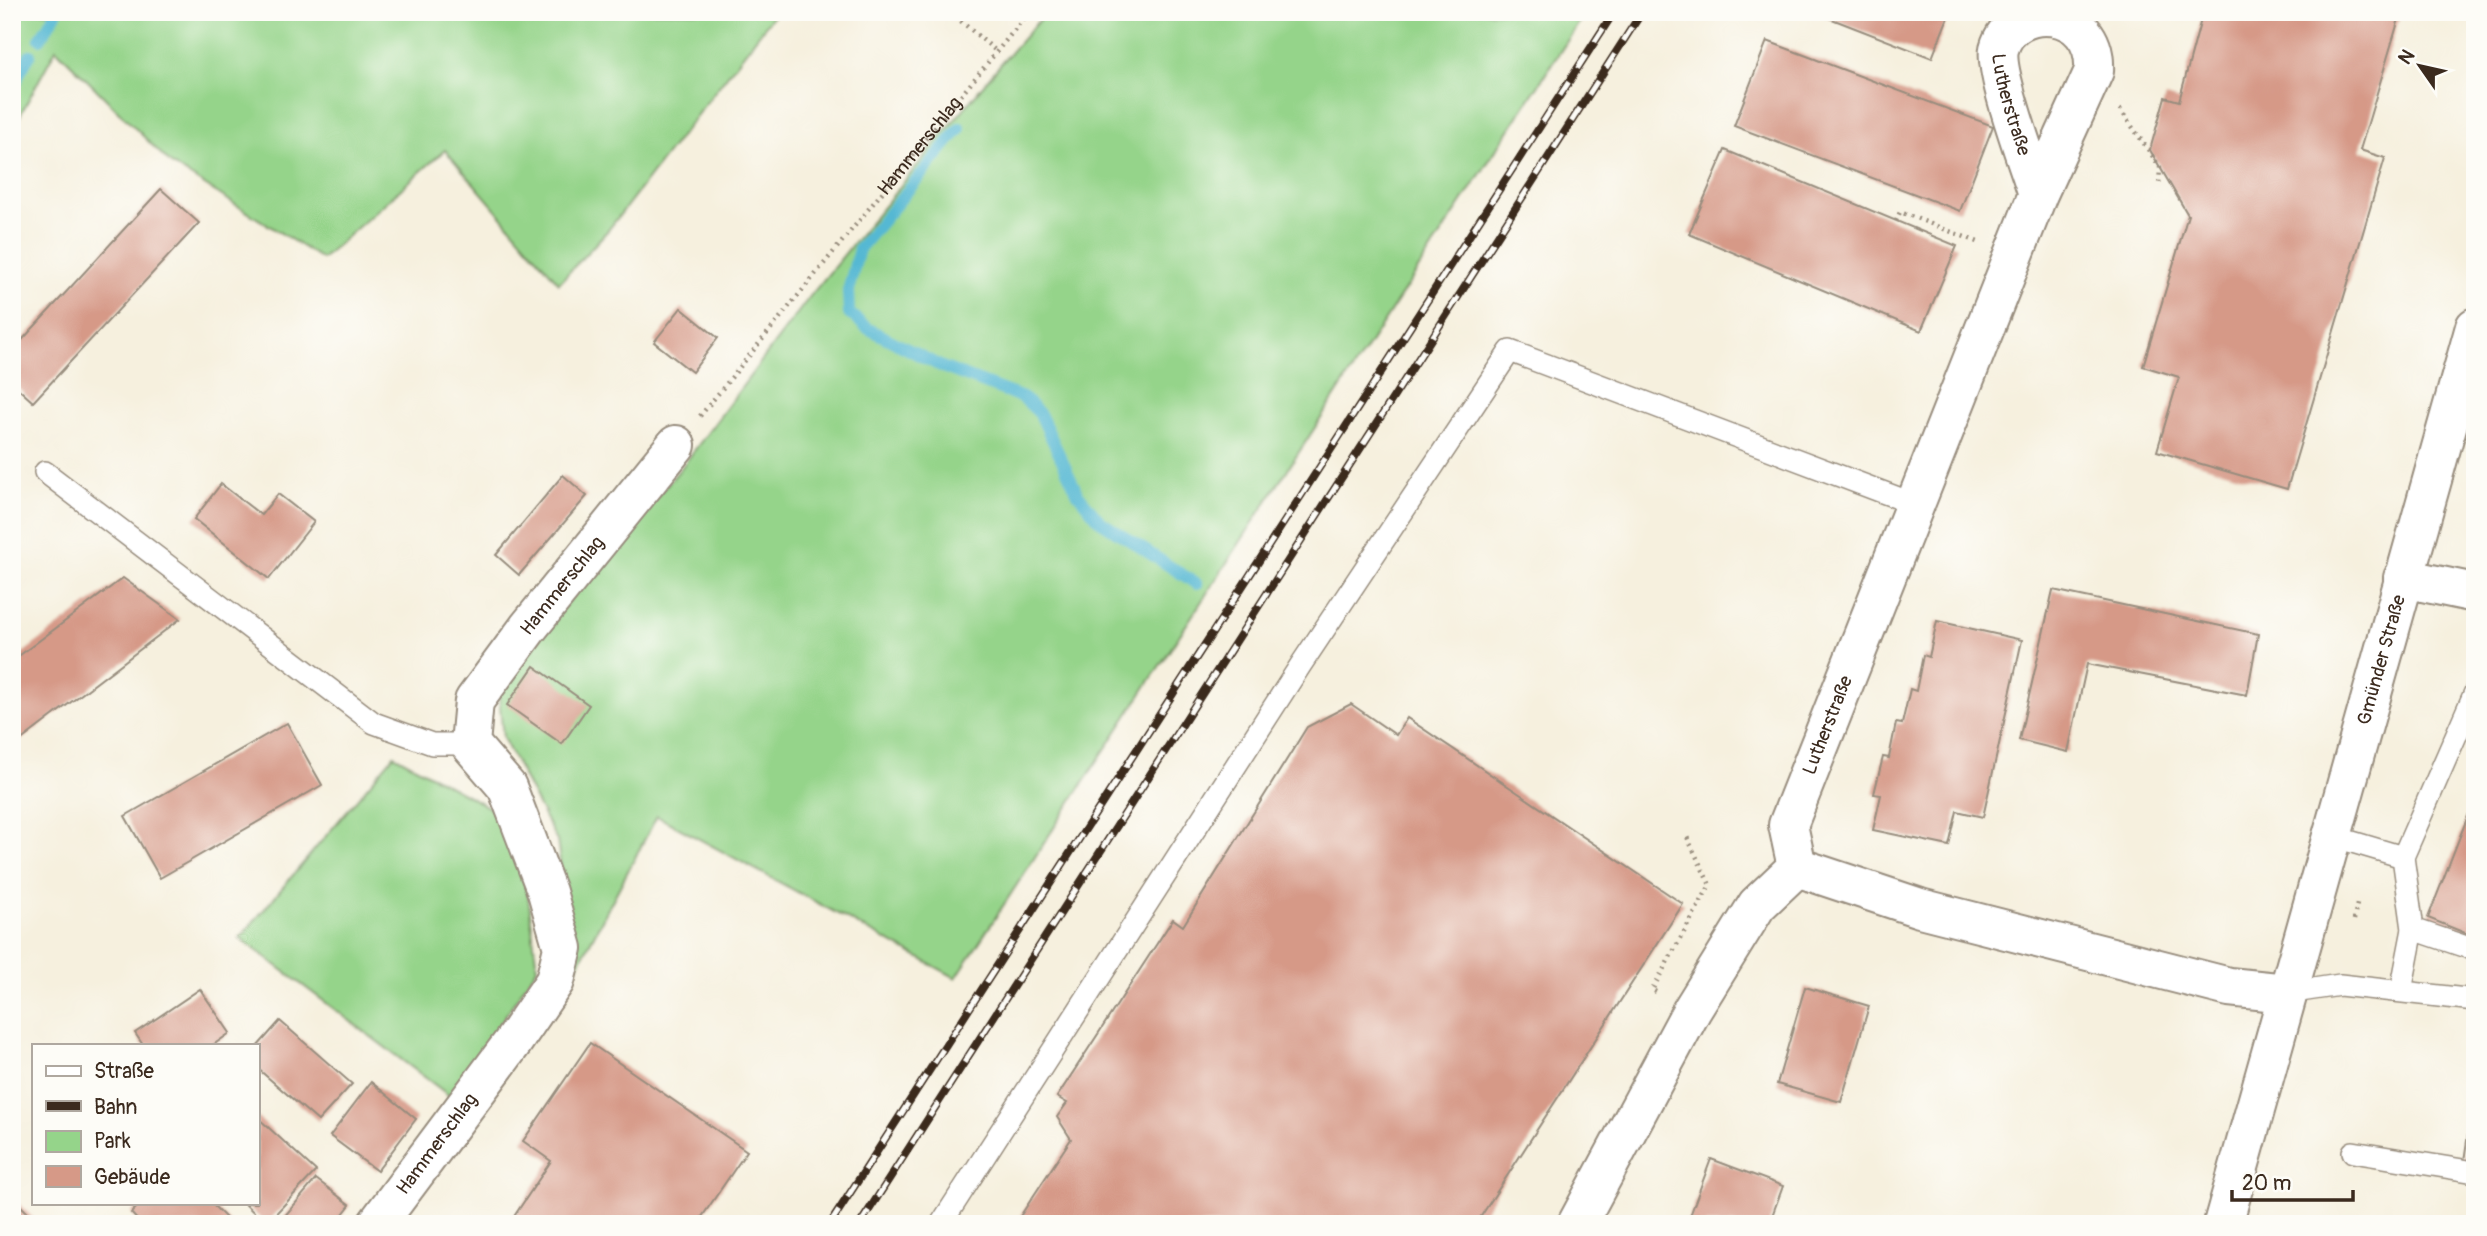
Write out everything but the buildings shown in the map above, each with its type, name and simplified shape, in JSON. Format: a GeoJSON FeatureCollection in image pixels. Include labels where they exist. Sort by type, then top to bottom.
{"type":"FeatureCollection","features":[{"type":"Feature","properties":{"kind":"street","name":"Lutherstraße"},"geometry":{"type":"LineString","coordinates":[[1797,867],[1788,825],[2038,194],[2094,71],[2095,55],[2082,31],[2066,15],[2046,13],[2026,16],[2013,24],[1999,49],[2000,72],[2038,194]]}},
{"type":"Feature","properties":{"kind":"street","name":"Gmünder Straße"},"geometry":{"type":"LineString","coordinates":[[2223,1224],[2475,327]]}},
{"type":"Feature","properties":{"kind":"street","name":"Hammerschlag"},"geometry":{"type":"LineString","coordinates":[[377,1224],[513,1042],[555,981],[563,948],[547,892],[507,787],[470,744],[474,701],[536,617],[676,446]]}},
{"type":"Feature","properties":{"kind":"street"},"geometry":{"type":"LineString","coordinates":[[2403,578],[2475,593]]}},
{"type":"Feature","properties":{"kind":"street"},"geometry":{"type":"LineString","coordinates":[[1577,1224],[1692,1010],[1757,905],[1797,867],[1920,908],[2229,986],[2287,993]]}},
{"type":"Feature","properties":{"kind":"lane"},"geometry":{"type":"LineString","coordinates":[[942,1224],[1300,666],[1510,351],[1914,504]]}},
{"type":"Feature","properties":{"kind":"lane"},"geometry":{"type":"LineString","coordinates":[[45,472],[374,723],[432,744],[470,744]]}},
{"type":"Feature","properties":{"kind":"lane"},"geometry":{"type":"LineString","coordinates":[[2401,991],[2413,929],[2403,857],[2475,692]]}},
{"type":"Feature","properties":{"kind":"lane"},"geometry":{"type":"LineString","coordinates":[[2332,836],[2403,857]]}},
{"type":"Feature","properties":{"kind":"lane"},"geometry":{"type":"LineString","coordinates":[[2413,929],[2475,950]]}},
{"type":"Feature","properties":{"kind":"lane"},"geometry":{"type":"LineString","coordinates":[[2287,993],[2340,985],[2475,1000]]}},
{"type":"Feature","properties":{"kind":"lane"},"geometry":{"type":"LineString","coordinates":[[2353,1152],[2475,1172]]}},
{"type":"Feature","properties":{"kind":"path"},"geometry":{"type":"LineString","coordinates":[[950,12],[996,51]]}},
{"type":"Feature","properties":{"kind":"path","name":"Hammerschlag"},"geometry":{"type":"LineString","coordinates":[[676,446],[1029,12]]}},
{"type":"Feature","properties":{"kind":"path"},"geometry":{"type":"LineString","coordinates":[[2094,71],[2160,167],[2159,187]]}},
{"type":"Feature","properties":{"kind":"path"},"geometry":{"type":"LineString","coordinates":[[1896,221],[1900,212],[2013,256]]}},
{"type":"Feature","properties":{"kind":"path"},"geometry":{"type":"LineString","coordinates":[[1687,837],[1710,885],[1652,990],[1692,1010]]}},
{"type":"Feature","properties":{"kind":"green space"},"geometry":{"type":"Polygon","coordinates":[[[12,12],[776,12],[609,229],[559,283],[445,150],[322,259],[171,164],[56,49],[12,130],[12,12]]]}},
{"type":"Feature","properties":{"kind":"green space"},"geometry":{"type":"Polygon","coordinates":[[[1046,12],[1586,12],[956,978],[657,816],[576,969],[557,841],[503,738],[499,696],[537,637],[681,468],[811,295],[1046,12]]]}},
{"type":"Feature","properties":{"kind":"green space"},"geometry":{"type":"Polygon","coordinates":[[[394,755],[501,814],[528,895],[537,968],[451,1097],[240,938],[394,755]]]}},
{"type":"Feature","properties":{"kind":"waterway"},"geometry":{"type":"LineString","coordinates":[[40,39],[57,12]]}},
{"type":"Feature","properties":{"kind":"waterway"},"geometry":{"type":"LineString","coordinates":[[12,93],[30,55]]}},
{"type":"Feature","properties":{"kind":"waterway"},"geometry":{"type":"LineString","coordinates":[[960,128],[859,249],[848,291],[849,313],[867,328],[942,367],[1023,398],[1040,414],[1078,494],[1100,521],[1197,584]]}},
{"type":"Feature","properties":{"kind":"railway"},"geometry":{"type":"LineString","coordinates":[[830,1224],[1614,12]]}},
{"type":"Feature","properties":{"kind":"railway"},"geometry":{"type":"LineString","coordinates":[[860,1224],[1642,12]]}}]}
